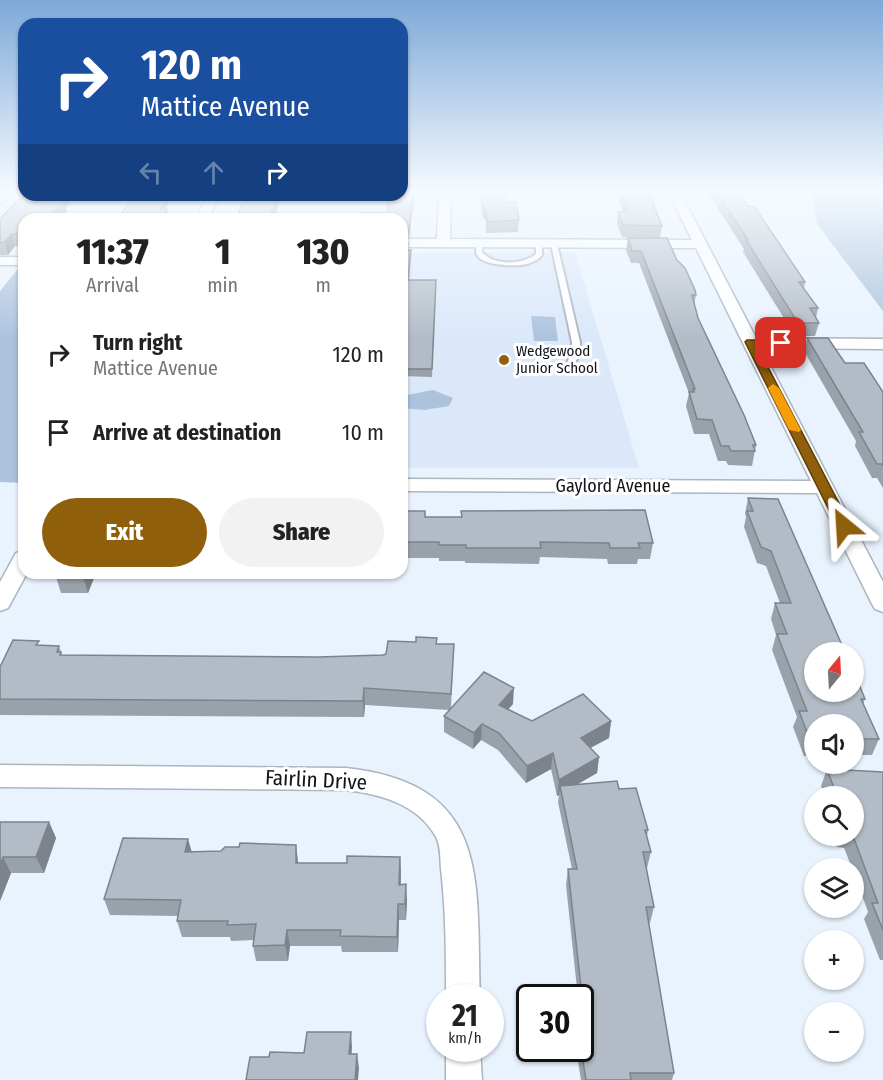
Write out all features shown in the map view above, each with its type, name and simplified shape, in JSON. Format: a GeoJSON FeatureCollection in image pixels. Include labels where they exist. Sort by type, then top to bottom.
{"type":"FeatureCollection","features":[{"type":"Feature","properties":{"kind":"street"},"geometry":{"type":"LineString","coordinates":[[698,240],[883,604]]}},
{"type":"Feature","properties":{"kind":"street"},"geometry":{"type":"LineString","coordinates":[[408,243],[700,244]]}},
{"type":"Feature","properties":{"kind":"street"},"geometry":{"type":"LineString","coordinates":[[0,261],[18,261]]}},
{"type":"Feature","properties":{"kind":"street"},"geometry":{"type":"LineString","coordinates":[[750,342],[883,344]]}},
{"type":"Feature","properties":{"kind":"street","name":"Gaylord Avenue"},"geometry":{"type":"LineString","coordinates":[[408,485],[824,488]]}},
{"type":"Feature","properties":{"kind":"street"},"geometry":{"type":"LineString","coordinates":[[0,603],[13,568]]}},
{"type":"Feature","properties":{"kind":"street","name":"Fairlin Drive"},"geometry":{"type":"LineString","coordinates":[[0,776],[346,779],[373,781],[398,789],[421,802],[439,820],[452,841],[462,913],[463,984]]}},
{"type":"Feature","properties":{"kind":"street"},"geometry":{"type":"LineString","coordinates":[[463,1062],[464,1080]]}},
{"type":"Feature","properties":{"kind":"lane"},"geometry":{"type":"LineString","coordinates":[[480,243],[479,252],[484,258],[514,264],[536,258],[539,255],[539,243]]}},
{"type":"Feature","properties":{"kind":"lane"},"geometry":{"type":"LineString","coordinates":[[554,243],[576,342],[576,352],[571,363]]}},
{"type":"Feature","properties":{"kind":"shaded area"},"geometry":{"type":"Polygon","coordinates":[[[829,240],[883,240],[883,311],[829,240]]]}},
{"type":"Feature","properties":{"kind":"shaded area","name":"Wedgewood Junior School"},"geometry":{"type":"Polygon","coordinates":[[[575,252],[639,468],[408,468],[408,253],[575,252]]]}},
{"type":"Feature","properties":{"kind":"shaded area"},"geometry":{"type":"Polygon","coordinates":[[[18,269],[18,483],[0,482],[0,291],[18,269]]]}},
{"type":"Feature","properties":{"kind":"shaded area"},"geometry":{"type":"Polygon","coordinates":[[[531,316],[555,317],[558,341],[534,341],[531,316]]]}},
{"type":"Feature","properties":{"kind":"shaded area"},"geometry":{"type":"Polygon","coordinates":[[[433,390],[453,398],[449,406],[424,410],[408,409],[408,395],[433,390]]]}},
{"type":"Feature","properties":{"kind":"building"},"geometry":{"type":"Polygon","coordinates":[[[629,240],[668,240],[695,290],[696,295],[692,295],[698,318],[744,415],[756,445],[753,445],[755,451],[731,451],[729,446],[721,446],[712,420],[697,419],[689,392],[694,392],[693,389],[695,389],[641,251],[632,251],[629,240]]]}},
{"type":"Feature","properties":{"kind":"building"},"geometry":{"type":"Polygon","coordinates":[[[746,240],[777,240],[805,282],[799,282],[818,308],[810,308],[819,323],[798,323],[746,240]]]}},
{"type":"Feature","properties":{"kind":"building"},"geometry":{"type":"Polygon","coordinates":[[[408,250],[411,250],[408,280],[408,250]]]}},
{"type":"Feature","properties":{"kind":"building"},"geometry":{"type":"Polygon","coordinates":[[[408,280],[436,280],[432,369],[408,369],[408,280]]]}},
{"type":"Feature","properties":{"kind":"building"},"geometry":{"type":"Polygon","coordinates":[[[807,338],[828,338],[845,363],[864,363],[883,392],[883,466],[877,464],[859,432],[863,432],[807,338]]]}},
{"type":"Feature","properties":{"kind":"building"},"geometry":{"type":"Polygon","coordinates":[[[748,498],[778,499],[841,642],[804,642],[804,702],[862,702],[879,739],[864,739],[864,714],[804,714],[804,724],[799,711],[807,711],[777,634],[787,634],[775,603],[791,603],[771,551],[761,547],[747,511],[753,511],[748,498]]]}},
{"type":"Feature","properties":{"kind":"building"},"geometry":{"type":"Polygon","coordinates":[[[645,510],[653,543],[638,543],[640,548],[610,548],[609,543],[540,542],[541,548],[466,548],[466,545],[439,545],[439,542],[408,542],[408,511],[425,511],[425,517],[462,517],[461,511],[645,510]]]}},
{"type":"Feature","properties":{"kind":"building"},"geometry":{"type":"Polygon","coordinates":[[[416,637],[437,638],[436,644],[454,644],[451,694],[364,688],[363,701],[0,699],[0,667],[13,640],[39,641],[36,645],[59,646],[57,652],[61,652],[60,655],[319,657],[383,655],[386,654],[388,641],[416,642],[416,637]]]}},
{"type":"Feature","properties":{"kind":"building"},"geometry":{"type":"Polygon","coordinates":[[[484,672],[514,688],[499,705],[532,721],[583,694],[611,721],[581,738],[599,757],[559,780],[553,753],[527,766],[499,733],[482,724],[474,733],[444,716],[484,672]]]}},
{"type":"Feature","properties":{"kind":"building"},"geometry":{"type":"Polygon","coordinates":[[[883,772],[883,930],[872,903],[878,903],[864,865],[864,858],[861,858],[857,846],[864,846],[864,786],[833,786],[829,774],[883,772]]]}},
{"type":"Feature","properties":{"kind":"building"},"geometry":{"type":"Polygon","coordinates":[[[617,781],[619,789],[636,788],[648,830],[645,830],[651,852],[643,852],[654,907],[646,907],[674,1073],[630,1073],[631,1080],[586,1080],[583,1062],[594,1062],[594,984],[581,984],[568,869],[577,869],[560,786],[617,781]]]}},
{"type":"Feature","properties":{"kind":"building"},"geometry":{"type":"Polygon","coordinates":[[[0,822],[49,822],[36,857],[3,857],[0,864],[0,822]]]}},
{"type":"Feature","properties":{"kind":"building"},"geometry":{"type":"Polygon","coordinates":[[[123,838],[188,839],[185,852],[221,851],[225,847],[239,847],[240,843],[296,845],[296,863],[347,863],[347,856],[400,857],[399,885],[406,884],[405,904],[398,904],[397,937],[340,936],[341,930],[287,930],[285,945],[253,946],[256,924],[227,925],[228,921],[177,921],[181,900],[104,899],[123,838]]]}},
{"type":"Feature","properties":{"kind":"building"},"geometry":{"type":"Polygon","coordinates":[[[307,1032],[351,1032],[349,1054],[357,1054],[355,1080],[246,1080],[250,1057],[269,1057],[270,1052],[304,1053],[307,1032]]]}},
{"type":"Feature","properties":{"kind":"slow traffic"},"geometry":{"type":"LineString","coordinates":[[773,388],[795,430]]}},
{"type":"Feature","properties":{"kind":"place","name":"Wedgewood Junior School"},"geometry":{"type":"Point","coordinates":[504,360]}},
{"type":"Feature","properties":{"kind":"route"},"geometry":{"type":"LineString","coordinates":[[781,343],[750,342],[844,526]]}}]}
